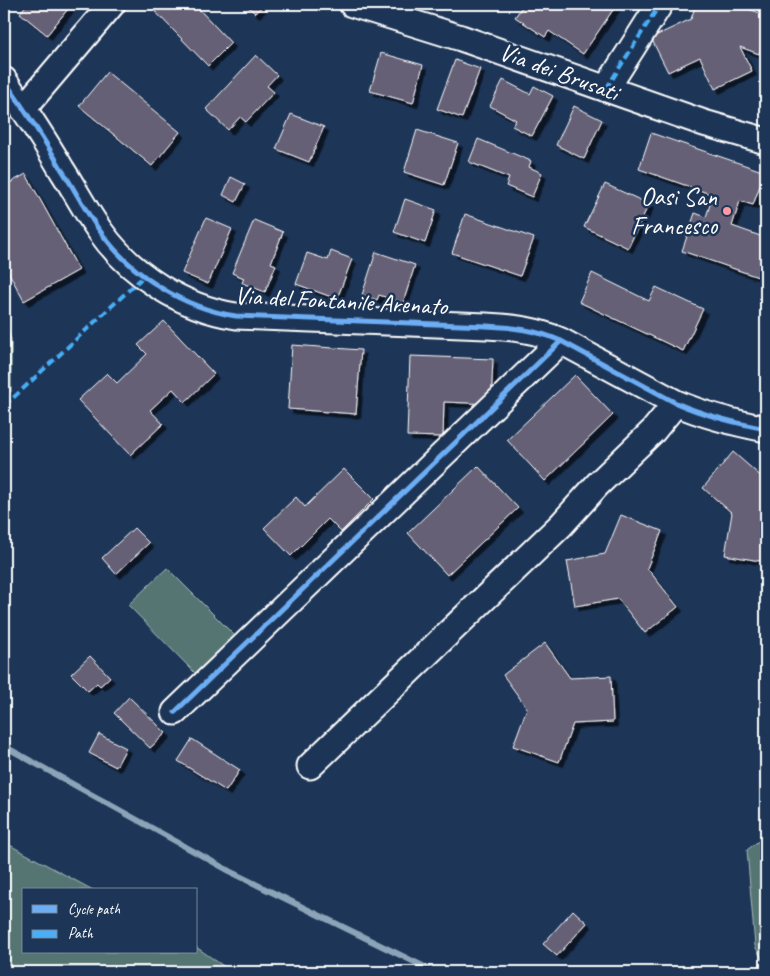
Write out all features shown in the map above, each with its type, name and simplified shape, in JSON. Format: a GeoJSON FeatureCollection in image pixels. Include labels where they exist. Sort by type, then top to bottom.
{"type":"FeatureCollection","features":[{"type":"Feature","properties":{"kind":"street"},"geometry":{"type":"LineString","coordinates":[[23,109],[112,4]]}},
{"type":"Feature","properties":{"kind":"street","name":"Via dei Brusati"},"geometry":{"type":"LineString","coordinates":[[352,4],[461,38],[704,124],[766,141]]}},
{"type":"Feature","properties":{"kind":"street"},"geometry":{"type":"LineString","coordinates":[[606,89],[660,4]]}},
{"type":"Feature","properties":{"kind":"street","name":"Via del Fontanile Arenato"},"geometry":{"type":"LineString","coordinates":[[4,80],[101,233],[144,276],[196,306],[236,316],[505,327],[544,334],[561,341],[676,404],[710,416],[766,429]]}},
{"type":"Feature","properties":{"kind":"street"},"geometry":{"type":"LineString","coordinates":[[174,712],[561,341]]}},
{"type":"Feature","properties":{"kind":"street"},"geometry":{"type":"LineString","coordinates":[[310,766],[561,525],[598,484],[653,431],[676,404]]}},
{"type":"Feature","properties":{"kind":"green space"},"geometry":{"type":"Polygon","coordinates":[[[4,323],[11,339],[11,392],[4,388],[4,323]]]}},
{"type":"Feature","properties":{"kind":"green space"},"geometry":{"type":"Polygon","coordinates":[[[167,568],[238,639],[199,677],[128,605],[167,568]]]}},
{"type":"Feature","properties":{"kind":"green space"},"geometry":{"type":"Polygon","coordinates":[[[766,835],[766,967],[755,946],[747,850],[766,835]]]}},
{"type":"Feature","properties":{"kind":"green space"},"geometry":{"type":"Polygon","coordinates":[[[4,842],[89,888],[22,888],[22,954],[198,954],[198,948],[232,972],[20,972],[4,964],[4,842]]]}},
{"type":"Feature","properties":{"kind":"building"},"geometry":{"type":"Polygon","coordinates":[[[27,4],[72,4],[47,35],[20,13],[27,4]]]}},
{"type":"Feature","properties":{"kind":"building"},"geometry":{"type":"Polygon","coordinates":[[[148,4],[194,4],[231,43],[208,66],[148,4]]]}},
{"type":"Feature","properties":{"kind":"building"},"geometry":{"type":"Polygon","coordinates":[[[245,4],[265,4],[255,13],[245,4]]]}},
{"type":"Feature","properties":{"kind":"building"},"geometry":{"type":"Polygon","coordinates":[[[524,4],[559,4],[566,8],[569,4],[617,4],[583,54],[549,31],[545,37],[515,17],[524,4]]]}},
{"type":"Feature","properties":{"kind":"building"},"geometry":{"type":"Polygon","coordinates":[[[696,4],[734,4],[766,15],[766,34],[759,54],[740,47],[752,71],[715,89],[700,57],[668,72],[651,38],[691,19],[696,4]]]}},
{"type":"Feature","properties":{"kind":"building"},"geometry":{"type":"Polygon","coordinates":[[[381,53],[423,65],[413,103],[370,91],[381,53]]]}},
{"type":"Feature","properties":{"kind":"building"},"geometry":{"type":"Polygon","coordinates":[[[256,55],[277,75],[267,86],[274,92],[246,122],[240,117],[228,130],[206,109],[256,55]]]}},
{"type":"Feature","properties":{"kind":"building"},"geometry":{"type":"Polygon","coordinates":[[[455,60],[480,69],[462,118],[437,109],[455,60]]]}},
{"type":"Feature","properties":{"kind":"building"},"geometry":{"type":"Polygon","coordinates":[[[107,72],[180,132],[152,166],[79,106],[107,72]]]}},
{"type":"Feature","properties":{"kind":"building"},"geometry":{"type":"Polygon","coordinates":[[[503,80],[530,94],[534,86],[553,96],[532,136],[512,126],[516,120],[490,106],[503,80]]]}},
{"type":"Feature","properties":{"kind":"building"},"geometry":{"type":"Polygon","coordinates":[[[574,106],[602,120],[584,159],[556,145],[574,106]]]}},
{"type":"Feature","properties":{"kind":"building"},"geometry":{"type":"Polygon","coordinates":[[[291,114],[324,127],[309,162],[276,149],[291,114]]]}},
{"type":"Feature","properties":{"kind":"building"},"geometry":{"type":"Polygon","coordinates":[[[417,130],[458,143],[444,185],[404,172],[417,130]]]}},
{"type":"Feature","properties":{"kind":"building"},"geometry":{"type":"Polygon","coordinates":[[[651,133],[765,172],[753,205],[740,201],[732,226],[766,238],[766,262],[761,278],[682,251],[695,213],[706,217],[713,195],[639,169],[651,133]]]}},
{"type":"Feature","properties":{"kind":"building"},"geometry":{"type":"Polygon","coordinates":[[[478,139],[531,161],[529,167],[542,173],[532,197],[506,186],[509,178],[469,162],[478,139]]]}},
{"type":"Feature","properties":{"kind":"building"},"geometry":{"type":"Polygon","coordinates":[[[26,174],[79,270],[24,301],[4,264],[4,186],[26,174]]]}},
{"type":"Feature","properties":{"kind":"building"},"geometry":{"type":"Polygon","coordinates":[[[231,177],[245,184],[236,202],[223,195],[231,177]]]}},
{"type":"Feature","properties":{"kind":"building"},"geometry":{"type":"Polygon","coordinates":[[[605,184],[649,204],[628,248],[584,227],[605,184]]]}},
{"type":"Feature","properties":{"kind":"building"},"geometry":{"type":"Polygon","coordinates":[[[405,199],[436,210],[425,243],[394,232],[405,199]]]}},
{"type":"Feature","properties":{"kind":"building"},"geometry":{"type":"Polygon","coordinates":[[[465,214],[534,238],[520,276],[452,253],[465,214]]]}},
{"type":"Feature","properties":{"kind":"building"},"geometry":{"type":"Polygon","coordinates":[[[206,218],[232,229],[208,284],[182,273],[206,218]]]}},
{"type":"Feature","properties":{"kind":"building"},"geometry":{"type":"Polygon","coordinates":[[[254,220],[283,232],[271,263],[276,265],[265,292],[242,283],[244,278],[232,273],[254,220]]]}},
{"type":"Feature","properties":{"kind":"building"},"geometry":{"type":"Polygon","coordinates":[[[331,251],[352,259],[337,299],[296,284],[307,253],[328,260],[331,251]]]}},
{"type":"Feature","properties":{"kind":"building"},"geometry":{"type":"Polygon","coordinates":[[[376,252],[415,265],[403,303],[379,295],[377,300],[362,295],[376,252]]]}},
{"type":"Feature","properties":{"kind":"building"},"geometry":{"type":"Polygon","coordinates":[[[592,273],[649,301],[656,287],[703,309],[683,351],[579,302],[592,273]]]}},
{"type":"Feature","properties":{"kind":"building"},"geometry":{"type":"Polygon","coordinates":[[[164,321],[214,374],[185,402],[173,389],[150,410],[163,424],[130,455],[78,400],[107,373],[117,383],[147,354],[138,345],[164,321]]]}},
{"type":"Feature","properties":{"kind":"building"},"geometry":{"type":"Polygon","coordinates":[[[292,345],[361,350],[356,414],[288,409],[292,345]]]}},
{"type":"Feature","properties":{"kind":"building"},"geometry":{"type":"Polygon","coordinates":[[[410,356],[493,359],[491,404],[444,402],[443,437],[407,436],[410,356]]]}},
{"type":"Feature","properties":{"kind":"building"},"geometry":{"type":"Polygon","coordinates":[[[575,375],[613,415],[545,481],[507,440],[575,375]]]}},
{"type":"Feature","properties":{"kind":"building"},"geometry":{"type":"Polygon","coordinates":[[[733,452],[764,479],[766,478],[766,562],[725,555],[732,513],[703,488],[733,452]]]}},
{"type":"Feature","properties":{"kind":"building"},"geometry":{"type":"Polygon","coordinates":[[[478,466],[518,508],[447,575],[408,533],[478,466]]]}},
{"type":"Feature","properties":{"kind":"building"},"geometry":{"type":"Polygon","coordinates":[[[344,469],[374,499],[341,532],[328,519],[291,556],[264,528],[296,497],[305,507],[344,469]]]}},
{"type":"Feature","properties":{"kind":"building"},"geometry":{"type":"Polygon","coordinates":[[[621,515],[662,531],[647,568],[678,607],[645,633],[618,599],[575,606],[567,561],[605,554],[621,515]]]}},
{"type":"Feature","properties":{"kind":"building"},"geometry":{"type":"Polygon","coordinates":[[[134,528],[149,543],[116,574],[102,558],[134,528]]]}},
{"type":"Feature","properties":{"kind":"building"},"geometry":{"type":"Polygon","coordinates":[[[545,643],[570,678],[611,676],[613,722],[573,724],[559,762],[513,746],[527,708],[503,675],[545,643]]]}},
{"type":"Feature","properties":{"kind":"building"},"geometry":{"type":"Polygon","coordinates":[[[90,656],[110,677],[100,686],[97,683],[88,691],[71,674],[90,656]]]}},
{"type":"Feature","properties":{"kind":"building"},"geometry":{"type":"Polygon","coordinates":[[[129,697],[166,733],[150,748],[114,713],[129,697]]]}},
{"type":"Feature","properties":{"kind":"building"},"geometry":{"type":"Polygon","coordinates":[[[99,734],[126,748],[116,767],[89,753],[99,734]]]}},
{"type":"Feature","properties":{"kind":"building"},"geometry":{"type":"Polygon","coordinates":[[[192,739],[240,770],[226,791],[178,761],[192,739]]]}},
{"type":"Feature","properties":{"kind":"building"},"geometry":{"type":"Polygon","coordinates":[[[573,910],[587,923],[557,956],[543,944],[573,910]]]}},
{"type":"Feature","properties":{"kind":"waterway"},"geometry":{"type":"LineString","coordinates":[[4,746],[233,873],[435,972]]}},
{"type":"Feature","properties":{"kind":"marked path"},"geometry":{"type":"LineString","coordinates":[[606,89],[660,4]]}},
{"type":"Feature","properties":{"kind":"marked path"},"geometry":{"type":"LineString","coordinates":[[4,405],[144,276]]}},
{"type":"Feature","properties":{"kind":"cycle path"},"geometry":{"type":"LineString","coordinates":[[4,80],[90,216],[113,247],[127,262],[160,287],[197,306],[236,316],[515,328],[561,341],[676,403],[698,412],[766,429]]}},
{"type":"Feature","properties":{"kind":"cycle path"},"geometry":{"type":"LineString","coordinates":[[175,712],[561,341]]}},
{"type":"Feature","properties":{"kind":"place","name":"Oasi San Francesco"},"geometry":{"type":"Point","coordinates":[727,211]}}]}
